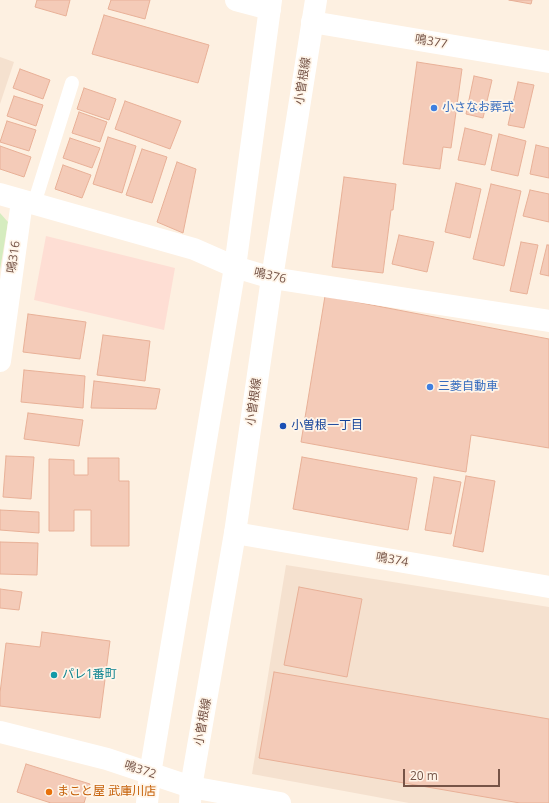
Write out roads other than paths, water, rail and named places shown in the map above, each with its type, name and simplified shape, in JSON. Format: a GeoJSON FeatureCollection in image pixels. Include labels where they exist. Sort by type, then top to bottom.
{"type":"FeatureCollection","features":[{"type":"Feature","properties":{"kind":"street"},"geometry":{"type":"LineString","coordinates":[[147,803],[150,774],[235,267],[270,4],[236,0]]}},
{"type":"Feature","properties":{"kind":"street","name":"小曽根線"},"geometry":{"type":"LineString","coordinates":[[191,795],[235,533],[272,278],[316,0]]}},
{"type":"Feature","properties":{"kind":"street","name":"鳴377"},"geometry":{"type":"LineString","coordinates":[[312,22],[549,62]]}},
{"type":"Feature","properties":{"kind":"street","name":"鳴376"},"geometry":{"type":"LineString","coordinates":[[0,194],[194,249],[235,267],[272,278],[549,322]]}},
{"type":"Feature","properties":{"kind":"street","name":"鳴316"},"geometry":{"type":"LineString","coordinates":[[0,361],[28,203]]}},
{"type":"Feature","properties":{"kind":"street","name":"鳴374"},"geometry":{"type":"LineString","coordinates":[[235,533],[549,587]]}},
{"type":"Feature","properties":{"kind":"street","name":"鳴372"},"geometry":{"type":"LineString","coordinates":[[0,732],[107,759],[150,774],[191,795],[280,803]]}},
{"type":"Feature","properties":{"kind":"lane"},"geometry":{"type":"LineString","coordinates":[[28,203],[72,84]]}},
{"type":"Feature","properties":{"kind":"place","name":"小さなお葬式"},"geometry":{"type":"Point","coordinates":[434,108]}},
{"type":"Feature","properties":{"kind":"place","name":"三菱自動車"},"geometry":{"type":"Point","coordinates":[430,387]}},
{"type":"Feature","properties":{"kind":"place","name":"小曽根一丁目"},"geometry":{"type":"Point","coordinates":[283,426]}},
{"type":"Feature","properties":{"kind":"place","name":"パレ1番町"},"geometry":{"type":"Point","coordinates":[54,675]}},
{"type":"Feature","properties":{"kind":"place","name":"まこと屋 武庫川店"},"geometry":{"type":"Point","coordinates":[49,792]}}]}
